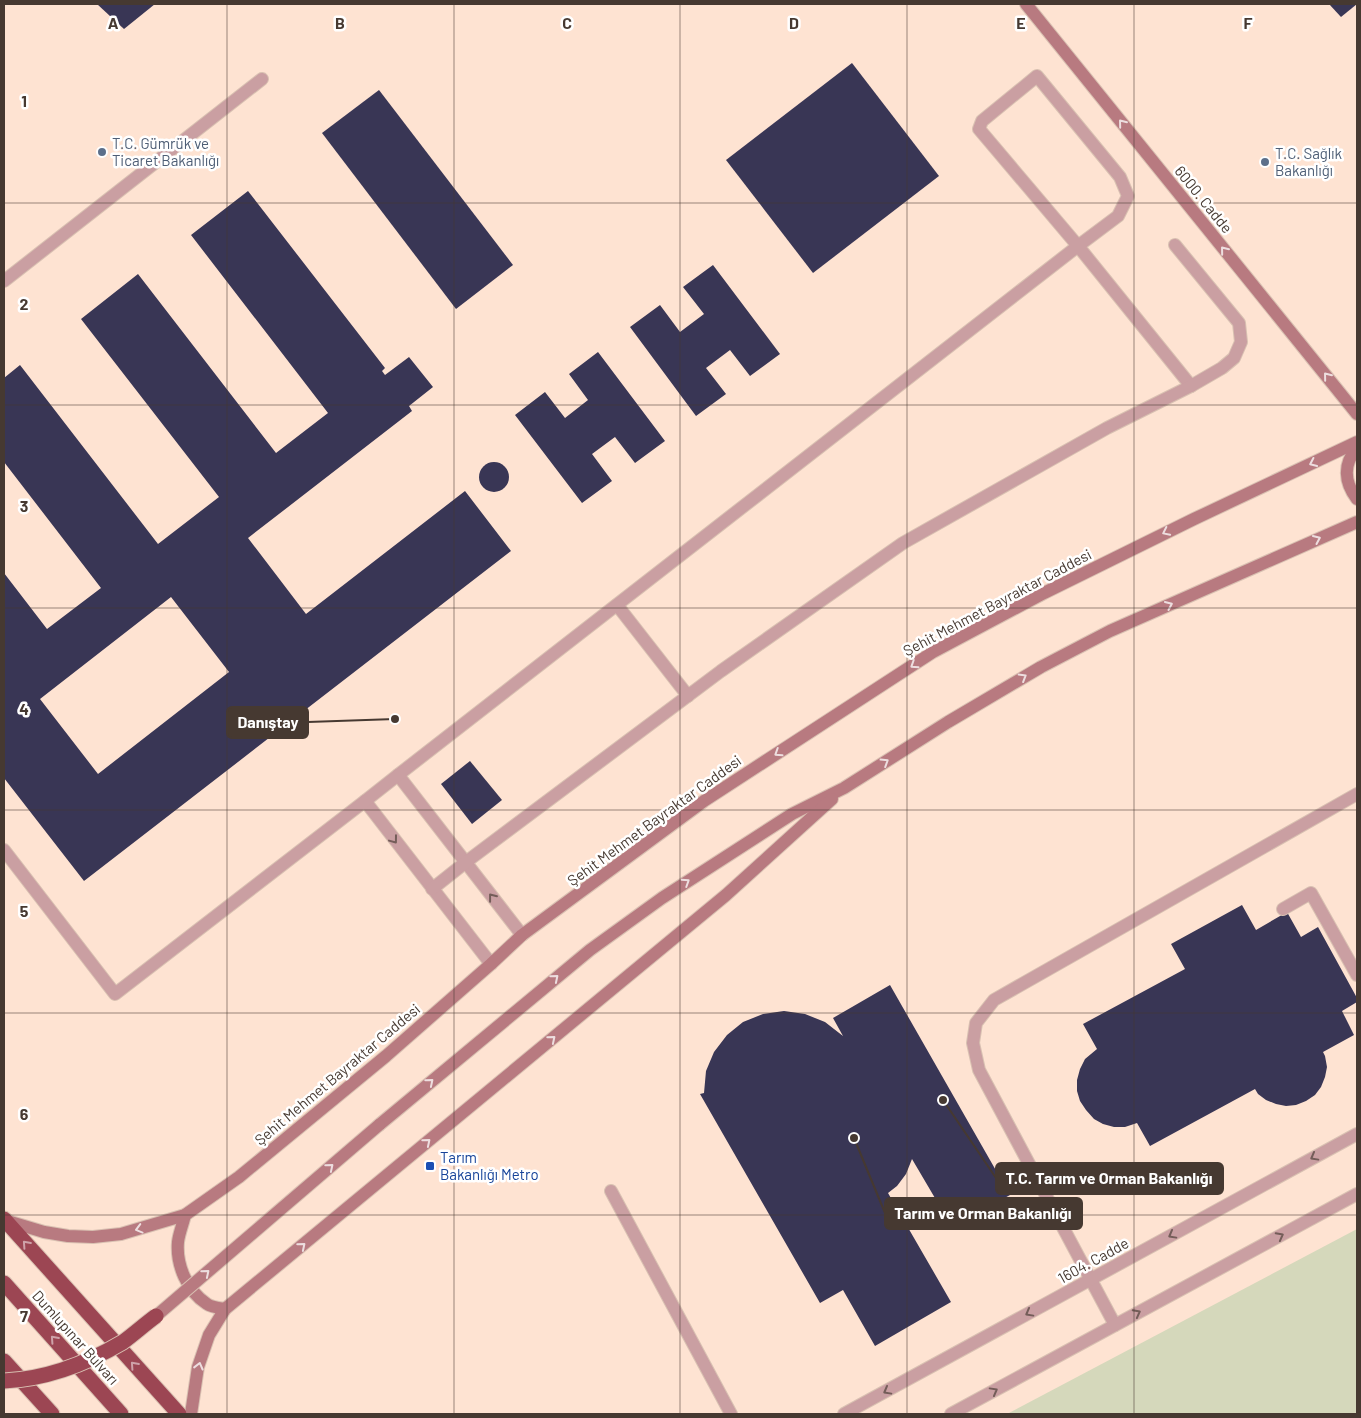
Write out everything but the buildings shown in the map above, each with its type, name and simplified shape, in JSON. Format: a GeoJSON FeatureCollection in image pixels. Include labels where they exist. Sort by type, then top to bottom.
{"type":"FeatureCollection","features":[{"type":"Feature","properties":{"kind":"highway"},"geometry":{"type":"LineString","coordinates":[[4,1220],[178,1414]]}},
{"type":"Feature","properties":{"kind":"highway","name":"Dumlupınar Bulvarı"},"geometry":{"type":"LineString","coordinates":[[4,1284],[121,1414]]}},
{"type":"Feature","properties":{"kind":"highway"},"geometry":{"type":"LineString","coordinates":[[4,1382],[56,1373],[82,1362],[124,1341],[156,1316]]}},
{"type":"Feature","properties":{"kind":"highway"},"geometry":{"type":"LineString","coordinates":[[4,1361],[52,1414]]}},
{"type":"Feature","properties":{"kind":"main road","name":"6000. Cadde"},"geometry":{"type":"LineString","coordinates":[[1026,4],[1357,414]]}},
{"type":"Feature","properties":{"kind":"main road","name":"Şehit Mehmet Bayraktar Caddesi"},"geometry":{"type":"LineString","coordinates":[[4,1220],[44,1232],[68,1236],[93,1237],[121,1234],[185,1216],[239,1177],[386,1056],[522,936],[704,800],[933,652],[1044,593],[1357,442]]}},
{"type":"Feature","properties":{"kind":"main road"},"geometry":{"type":"LineString","coordinates":[[1357,448],[1346,468],[1349,486],[1357,499]]}},
{"type":"Feature","properties":{"kind":"main road"},"geometry":{"type":"LineString","coordinates":[[156,1316],[380,1125],[590,950],[662,898],[792,814],[844,788],[948,722],[1041,667],[1110,631],[1357,522]]}},
{"type":"Feature","properties":{"kind":"main road"},"geometry":{"type":"LineString","coordinates":[[191,1414],[198,1367],[209,1335],[225,1309],[726,895],[844,788]]}},
{"type":"Feature","properties":{"kind":"main road"},"geometry":{"type":"LineString","coordinates":[[185,1216],[178,1241],[179,1261],[185,1280],[192,1291],[208,1305],[225,1309]]}},
{"type":"Feature","properties":{"kind":"street"},"geometry":{"type":"LineString","coordinates":[[4,850],[115,994],[1078,246],[1118,216],[1128,196],[1120,177],[1038,76],[982,121],[979,128],[1078,246],[1191,386]]}},
{"type":"Feature","properties":{"kind":"street"},"geometry":{"type":"LineString","coordinates":[[4,280],[262,79]]}},
{"type":"Feature","properties":{"kind":"street"},"geometry":{"type":"LineString","coordinates":[[432,889],[721,671],[903,543],[1107,428],[1191,386],[1222,368],[1234,358],[1241,342],[1239,323],[1175,245]]}},
{"type":"Feature","properties":{"kind":"street"},"geometry":{"type":"LineString","coordinates":[[617,605],[688,696]]}},
{"type":"Feature","properties":{"kind":"street"},"geometry":{"type":"LineString","coordinates":[[398,775],[522,936]]}},
{"type":"Feature","properties":{"kind":"street"},"geometry":{"type":"LineString","coordinates":[[1115,1325],[979,1070],[973,1044],[976,1023],[994,1000],[1357,794]]}},
{"type":"Feature","properties":{"kind":"street"},"geometry":{"type":"LineString","coordinates":[[365,801],[491,964]]}},
{"type":"Feature","properties":{"kind":"street"},"geometry":{"type":"LineString","coordinates":[[1283,909],[1311,893],[1357,975]]}},
{"type":"Feature","properties":{"kind":"street","name":"1604. Cadde"},"geometry":{"type":"LineString","coordinates":[[844,1414],[1357,1134]]}},
{"type":"Feature","properties":{"kind":"street"},"geometry":{"type":"LineString","coordinates":[[611,1191],[731,1414]]}},
{"type":"Feature","properties":{"kind":"street"},"geometry":{"type":"LineString","coordinates":[[951,1414],[1357,1194]]}},
{"type":"Feature","properties":{"kind":"green space"},"geometry":{"type":"Polygon","coordinates":[[[1357,1229],[1357,1414],[1007,1414],[1357,1229]]]}},
{"type":"Feature","properties":{"kind":"place","name":"T.C. Gümrük ve Ticaret Bakanlığı"},"geometry":{"type":"Point","coordinates":[102,152]}},
{"type":"Feature","properties":{"kind":"place","name":"T.C. Sağlık Bakanlığı"},"geometry":{"type":"Point","coordinates":[1265,162]}},
{"type":"Feature","properties":{"kind":"place","name":"Danıştay"},"geometry":{"type":"Point","coordinates":[395,719]}},
{"type":"Feature","properties":{"kind":"place","name":"T.C. Tarım ve Orman Bakanlığı"},"geometry":{"type":"Point","coordinates":[943,1100]}},
{"type":"Feature","properties":{"kind":"place","name":"Tarım ve Orman Bakanlığı"},"geometry":{"type":"Point","coordinates":[854,1138]}},
{"type":"Feature","properties":{"kind":"place","name":"Tarım Bakanlığı Metro"},"geometry":{"type":"Point","coordinates":[430,1166]}}]}
